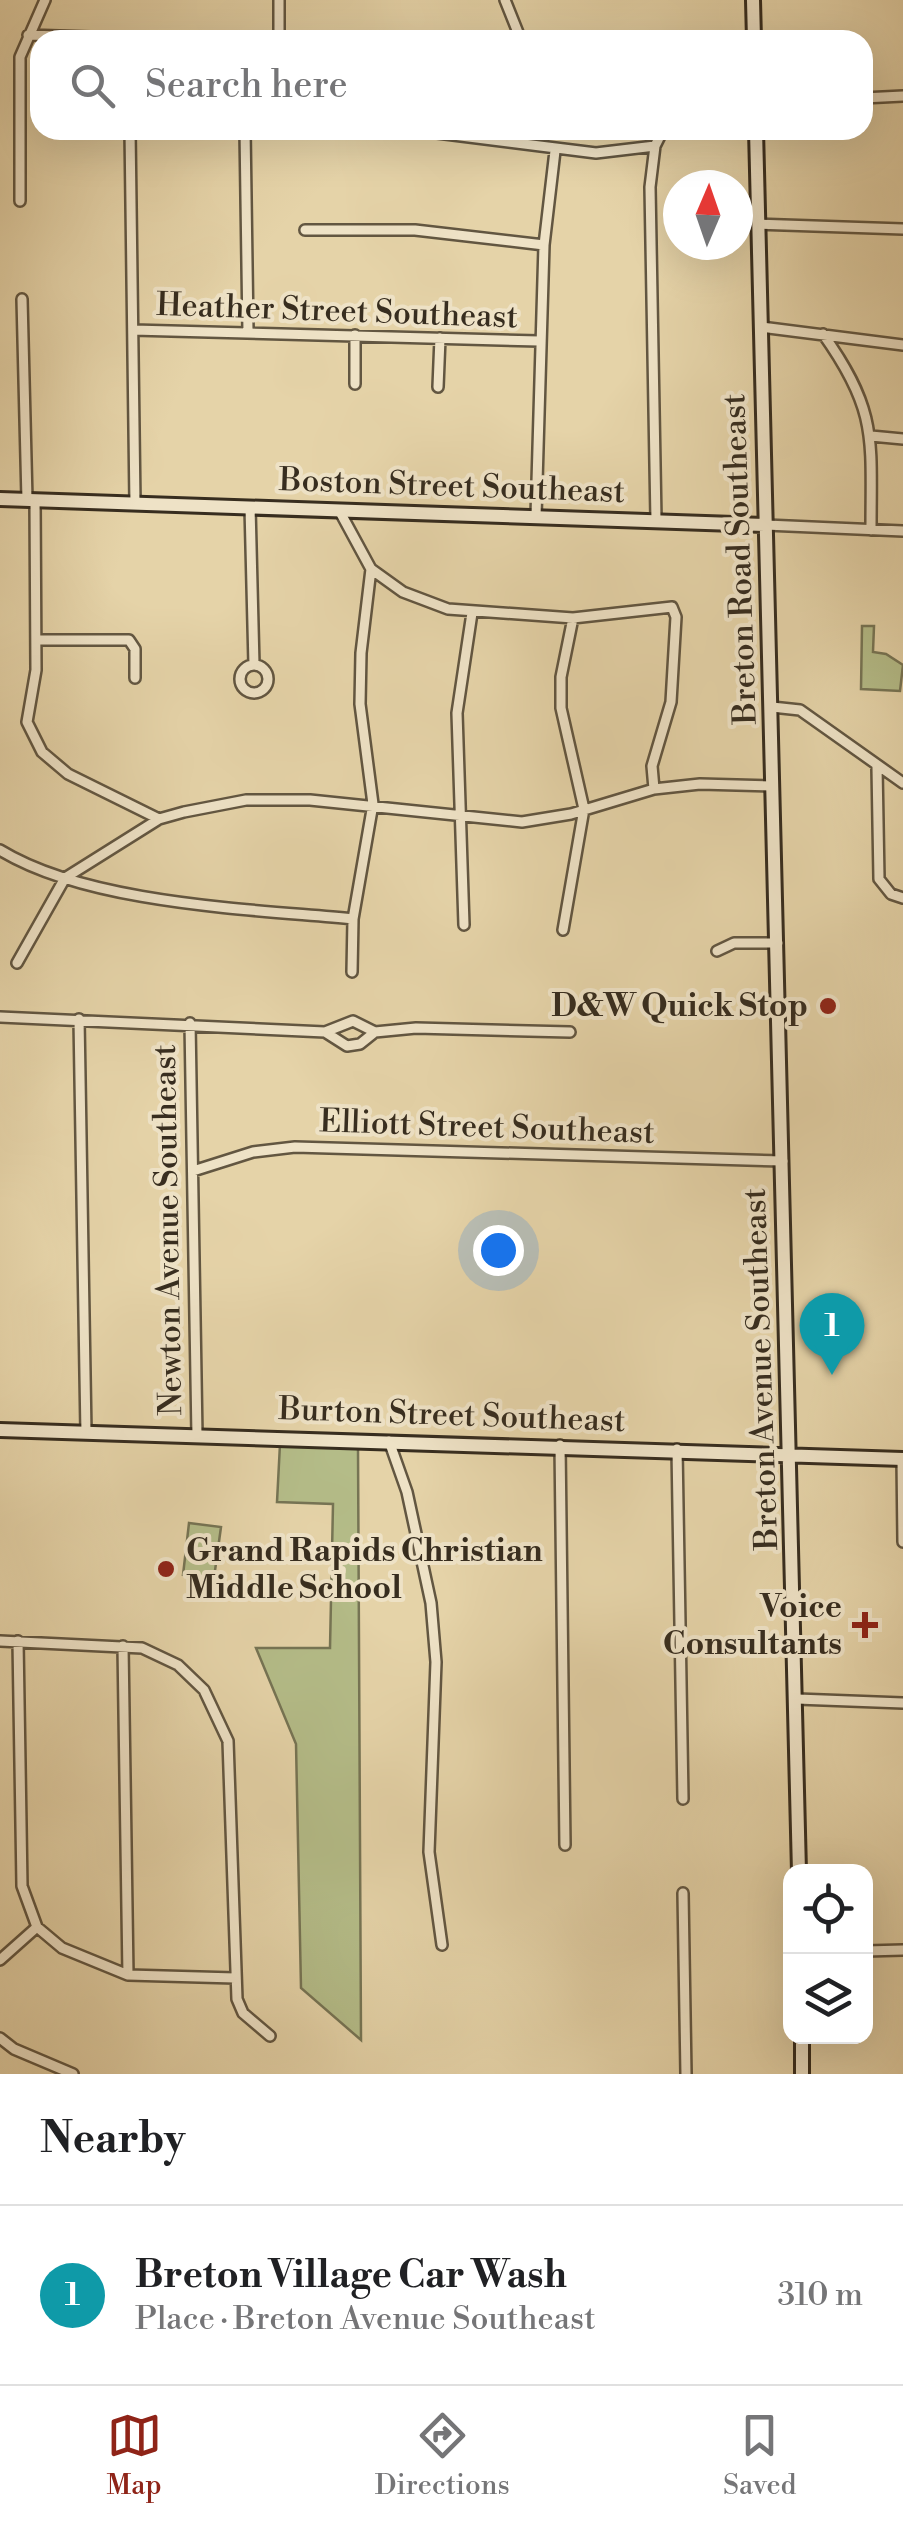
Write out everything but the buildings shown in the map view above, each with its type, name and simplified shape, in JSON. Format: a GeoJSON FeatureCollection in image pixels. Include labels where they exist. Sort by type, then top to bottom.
{"type":"FeatureCollection","features":[{"type":"Feature","properties":{"kind":"main road"},"geometry":{"type":"LineString","coordinates":[[753,0],[754,30]]}},
{"type":"Feature","properties":{"kind":"main road","name":"Breton Road Southeast"},"geometry":{"type":"LineString","coordinates":[[756,140],[779,986]]}},
{"type":"Feature","properties":{"kind":"main road","name":"Boston Street Southeast"},"geometry":{"type":"LineString","coordinates":[[0,499],[766,525]]}},
{"type":"Feature","properties":{"kind":"main road","name":"Breton Avenue Southeast"},"geometry":{"type":"LineString","coordinates":[[779,986],[799,1864]]}},
{"type":"Feature","properties":{"kind":"main road","name":"Burton Street Southeast"},"geometry":{"type":"LineString","coordinates":[[0,1430],[903,1459]]}},
{"type":"Feature","properties":{"kind":"main road"},"geometry":{"type":"LineString","coordinates":[[802,2044],[802,2074]]}},
{"type":"Feature","properties":{"kind":"street"},"geometry":{"type":"LineString","coordinates":[[30,30],[45,0]]}},
{"type":"Feature","properties":{"kind":"street"},"geometry":{"type":"LineString","coordinates":[[279,30],[280,0]]}},
{"type":"Feature","properties":{"kind":"street"},"geometry":{"type":"LineString","coordinates":[[505,0],[517,30]]}},
{"type":"Feature","properties":{"kind":"street"},"geometry":{"type":"LineString","coordinates":[[20,201],[20,58],[30,31]]}},
{"type":"Feature","properties":{"kind":"street"},"geometry":{"type":"LineString","coordinates":[[873,98],[903,96]]}},
{"type":"Feature","properties":{"kind":"street"},"geometry":{"type":"LineString","coordinates":[[130,140],[134,503]]}},
{"type":"Feature","properties":{"kind":"street"},"geometry":{"type":"LineString","coordinates":[[245,140],[248,332]]}},
{"type":"Feature","properties":{"kind":"street"},"geometry":{"type":"LineString","coordinates":[[481,140],[555,151],[621,152],[655,146]]}},
{"type":"Feature","properties":{"kind":"street"},"geometry":{"type":"LineString","coordinates":[[656,520],[650,187],[658,140]]}},
{"type":"Feature","properties":{"kind":"street"},"geometry":{"type":"LineString","coordinates":[[536,516],[544,245],[555,151]]}},
{"type":"Feature","properties":{"kind":"street"},"geometry":{"type":"LineString","coordinates":[[758,224],[903,229]]}},
{"type":"Feature","properties":{"kind":"street"},"geometry":{"type":"LineString","coordinates":[[304,230],[415,230],[544,245]]}},
{"type":"Feature","properties":{"kind":"street"},"geometry":{"type":"LineString","coordinates":[[22,299],[36,640],[36,670],[26,722],[42,752],[93,790],[158,819]]}},
{"type":"Feature","properties":{"kind":"street"},"geometry":{"type":"LineString","coordinates":[[761,326],[903,344]]}},
{"type":"Feature","properties":{"kind":"street","name":"Heather Street Southeast"},"geometry":{"type":"LineString","coordinates":[[134,330],[540,341]]}},
{"type":"Feature","properties":{"kind":"street"},"geometry":{"type":"LineString","coordinates":[[823,334],[861,392],[871,436],[872,530]]}},
{"type":"Feature","properties":{"kind":"street"},"geometry":{"type":"LineString","coordinates":[[355,335],[355,384]]}},
{"type":"Feature","properties":{"kind":"street"},"geometry":{"type":"LineString","coordinates":[[438,387],[440,338]]}},
{"type":"Feature","properties":{"kind":"street"},"geometry":{"type":"LineString","coordinates":[[871,436],[903,438]]}},
{"type":"Feature","properties":{"kind":"street"},"geometry":{"type":"LineString","coordinates":[[250,507],[249,599],[256,628],[254,665]]}},
{"type":"Feature","properties":{"kind":"street"},"geometry":{"type":"LineString","coordinates":[[339,510],[371,569],[403,592],[472,613],[573,618],[672,607],[676,617],[672,702],[652,766],[654,789]]}},
{"type":"Feature","properties":{"kind":"street","name":"Boston Street Southeast"},"geometry":{"type":"LineString","coordinates":[[766,525],[903,531]]}},
{"type":"Feature","properties":{"kind":"street"},"geometry":{"type":"LineString","coordinates":[[352,972],[353,919],[373,804],[360,704],[361,654],[371,569]]}},
{"type":"Feature","properties":{"kind":"street"},"geometry":{"type":"LineString","coordinates":[[464,925],[457,713],[472,613]]}},
{"type":"Feature","properties":{"kind":"street"},"geometry":{"type":"LineString","coordinates":[[564,930],[584,809],[561,708],[560,677],[573,618]]}},
{"type":"Feature","properties":{"kind":"street"},"geometry":{"type":"LineString","coordinates":[[36,640],[129,640],[135,650],[135,678]]}},
{"type":"Feature","properties":{"kind":"street"},"geometry":{"type":"LineString","coordinates":[[772,707],[800,710],[903,782]]}},
{"type":"Feature","properties":{"kind":"street"},"geometry":{"type":"LineString","coordinates":[[877,767],[879,878],[891,894],[903,898]]}},
{"type":"Feature","properties":{"kind":"street"},"geometry":{"type":"LineString","coordinates":[[17,963],[65,878],[158,819],[246,800],[373,804],[462,818],[534,821],[654,789],[700,784],[773,786]]}},
{"type":"Feature","properties":{"kind":"street"},"geometry":{"type":"LineString","coordinates":[[0,850],[65,878],[189,902],[353,919]]}},
{"type":"Feature","properties":{"kind":"street"},"geometry":{"type":"LineString","coordinates":[[717,951],[734,943],[778,943]]}},
{"type":"Feature","properties":{"kind":"street"},"geometry":{"type":"LineString","coordinates":[[0,1017],[325,1032],[354,1021],[375,1032]]}},
{"type":"Feature","properties":{"kind":"street"},"geometry":{"type":"LineString","coordinates":[[79,1020],[86,1433]]}},
{"type":"Feature","properties":{"kind":"street","name":"Newton Avenue Southeast"},"geometry":{"type":"LineString","coordinates":[[190,1023],[197,1436]]}},
{"type":"Feature","properties":{"kind":"street"},"geometry":{"type":"LineString","coordinates":[[325,1032],[347,1046],[360,1044],[375,1032],[416,1028],[570,1032]]}},
{"type":"Feature","properties":{"kind":"street","name":"Elliott Street Southeast"},"geometry":{"type":"LineString","coordinates":[[192,1171],[253,1152],[295,1147],[782,1161]]}},
{"type":"Feature","properties":{"kind":"street"},"geometry":{"type":"LineString","coordinates":[[389,1441],[407,1492],[431,1603],[436,1662],[429,1852],[442,1946]]}},
{"type":"Feature","properties":{"kind":"street"},"geometry":{"type":"LineString","coordinates":[[560,1445],[566,1845]]}},
{"type":"Feature","properties":{"kind":"street"},"geometry":{"type":"LineString","coordinates":[[677,1449],[683,1798]]}},
{"type":"Feature","properties":{"kind":"street"},"geometry":{"type":"LineString","coordinates":[[903,1459],[903,1542]]}},
{"type":"Feature","properties":{"kind":"street"},"geometry":{"type":"LineString","coordinates":[[0,1641],[142,1648],[178,1664],[204,1690],[224,1724],[229,1760],[235,1978],[243,2013],[270,2036]]}},
{"type":"Feature","properties":{"kind":"street"},"geometry":{"type":"LineString","coordinates":[[18,1642],[22,1886],[37,1927],[62,1948],[128,1975],[235,1978]]}},
{"type":"Feature","properties":{"kind":"street"},"geometry":{"type":"LineString","coordinates":[[123,1646],[128,1975]]}},
{"type":"Feature","properties":{"kind":"street"},"geometry":{"type":"LineString","coordinates":[[797,1699],[903,1703]]}},
{"type":"Feature","properties":{"kind":"street"},"geometry":{"type":"LineString","coordinates":[[683,1893],[686,2074]]}},
{"type":"Feature","properties":{"kind":"street"},"geometry":{"type":"LineString","coordinates":[[0,1960],[37,1927]]}},
{"type":"Feature","properties":{"kind":"street"},"geometry":{"type":"LineString","coordinates":[[873,1951],[903,1950]]}},
{"type":"Feature","properties":{"kind":"street"},"geometry":{"type":"LineString","coordinates":[[0,2038],[14,2049],[73,2074]]}},
{"type":"Feature","properties":{"kind":"green space"},"geometry":{"type":"Polygon","coordinates":[[[862,626],[874,626],[873,652],[886,654],[903,665],[900,691],[861,689],[862,626]]]}},
{"type":"Feature","properties":{"kind":"green space"},"geometry":{"type":"Polygon","coordinates":[[[280,1444],[358,1447],[361,2040],[301,1988],[296,1744],[256,1648],[330,1648],[333,1504],[277,1502],[280,1444]]]}},
{"type":"Feature","properties":{"kind":"green space"},"geometry":{"type":"Polygon","coordinates":[[[189,1523],[221,1527],[214,1578],[183,1575],[189,1523]]]}},
{"type":"Feature","properties":{"kind":"place","name":"D&W Quick Stop"},"geometry":{"type":"Point","coordinates":[828,1006]}},
{"type":"Feature","properties":{"kind":"place","name":"Breton Village Car Wash"},"geometry":{"type":"Point","coordinates":[832,1375]}},
{"type":"Feature","properties":{"kind":"place","name":"Grand Rapids Christian Middle School"},"geometry":{"type":"Point","coordinates":[166,1569]}},
{"type":"Feature","properties":{"kind":"place","name":"Voice Consultants"},"geometry":{"type":"Point","coordinates":[865,1625]}}]}
